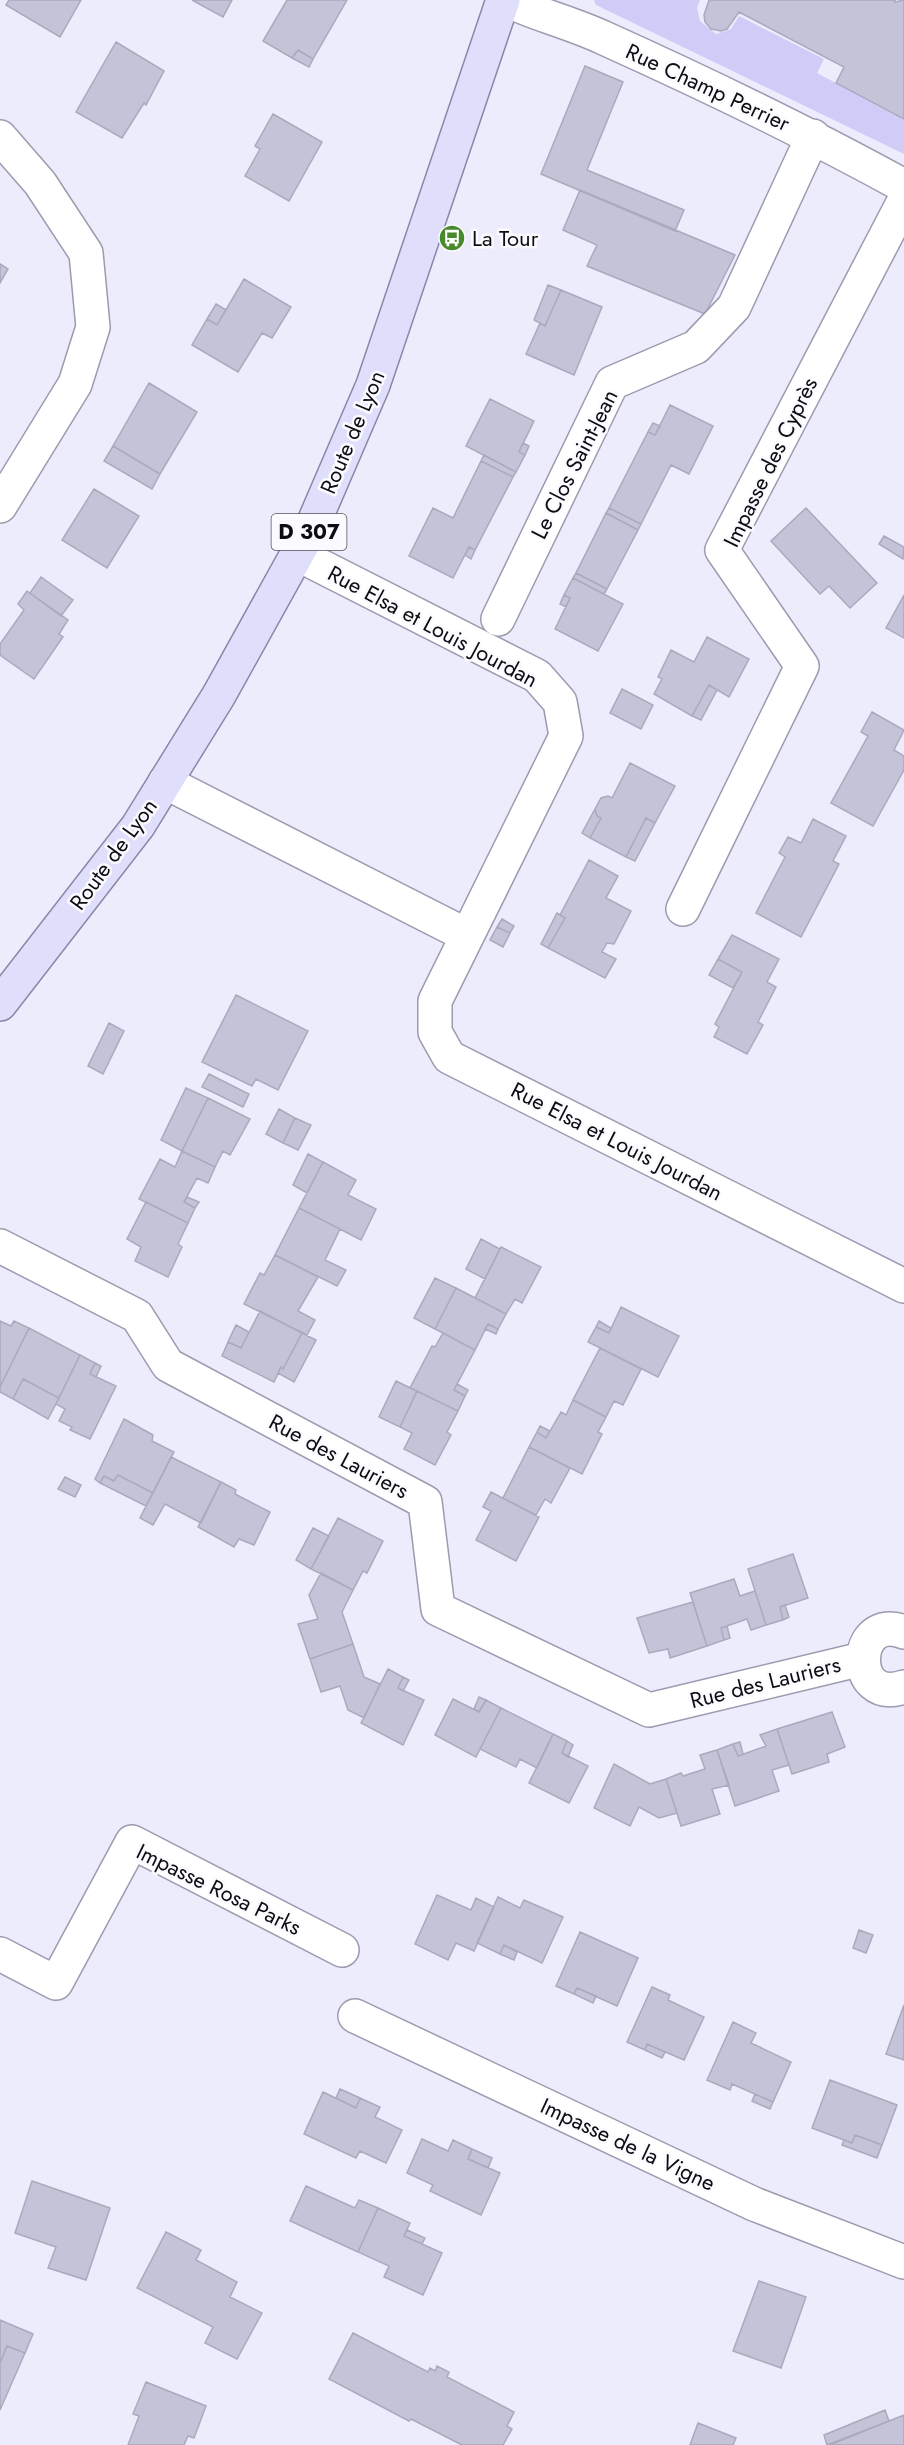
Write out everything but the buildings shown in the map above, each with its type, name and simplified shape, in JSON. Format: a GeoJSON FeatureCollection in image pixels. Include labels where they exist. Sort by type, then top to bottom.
{"type":"FeatureCollection","features":[{"type":"Feature","properties":{"kind":"main road","name":"Route de Lyon"},"geometry":{"type":"LineString","coordinates":[[0,1004],[138,826],[219,695],[311,529],[374,385],[504,0]]}},
{"type":"Feature","properties":{"kind":"street","name":"Rue Champ Perrier"},"geometry":{"type":"LineString","coordinates":[[504,0],[533,13],[602,36],[813,136],[904,186]]}},
{"type":"Feature","properties":{"kind":"street","name":"Le Clos Saint-Jean"},"geometry":{"type":"LineString","coordinates":[[498,618],[612,383],[696,347],[734,307],[813,136]]}},
{"type":"Feature","properties":{"kind":"street"},"geometry":{"type":"LineString","coordinates":[[0,137],[40,183],[86,253],[93,327],[75,384],[0,506]]}},
{"type":"Feature","properties":{"kind":"street","name":"Impasse des Cyprès"},"geometry":{"type":"LineString","coordinates":[[683,909],[802,666],[722,550],[904,201]]}},
{"type":"Feature","properties":{"kind":"street","name":"Rue Elsa et Louis Jourdan"},"geometry":{"type":"LineString","coordinates":[[297,554],[537,676],[560,702],[566,736],[435,1001],[435,1032],[449,1057],[904,1286]]}},
{"type":"Feature","properties":{"kind":"street"},"geometry":{"type":"LineString","coordinates":[[165,782],[466,935]]}},
{"type":"Feature","properties":{"kind":"street","name":"Rue des Lauriers"},"geometry":{"type":"LineString","coordinates":[[0,1246],[137,1316],[168,1365],[425,1502],[438,1609],[649,1710],[862,1659]]}},
{"type":"Feature","properties":{"kind":"street"},"geometry":{"type":"LineString","coordinates":[[904,1632],[890,1629],[880,1632],[869,1640],[862,1659],[866,1675],[873,1683],[887,1690],[904,1687]]}},
{"type":"Feature","properties":{"kind":"street","name":"Impasse Rosa Parks"},"geometry":{"type":"LineString","coordinates":[[0,1954],[56,1983],[132,1842],[342,1950]]}},
{"type":"Feature","properties":{"kind":"street","name":"Impasse de la Vigne"},"geometry":{"type":"LineString","coordinates":[[356,2016],[754,2204],[904,2262]]}},
{"type":"Feature","properties":{"kind":"shaded area"},"geometry":{"type":"Polygon","coordinates":[[[594,0],[700,0],[697,8],[700,21],[716,34],[731,29],[739,16],[824,59],[817,73],[904,119],[904,154],[596,5],[594,0]]]}},
{"type":"Feature","properties":{"kind":"place","name":"La Tour"},"geometry":{"type":"Point","coordinates":[452,238]}}]}
